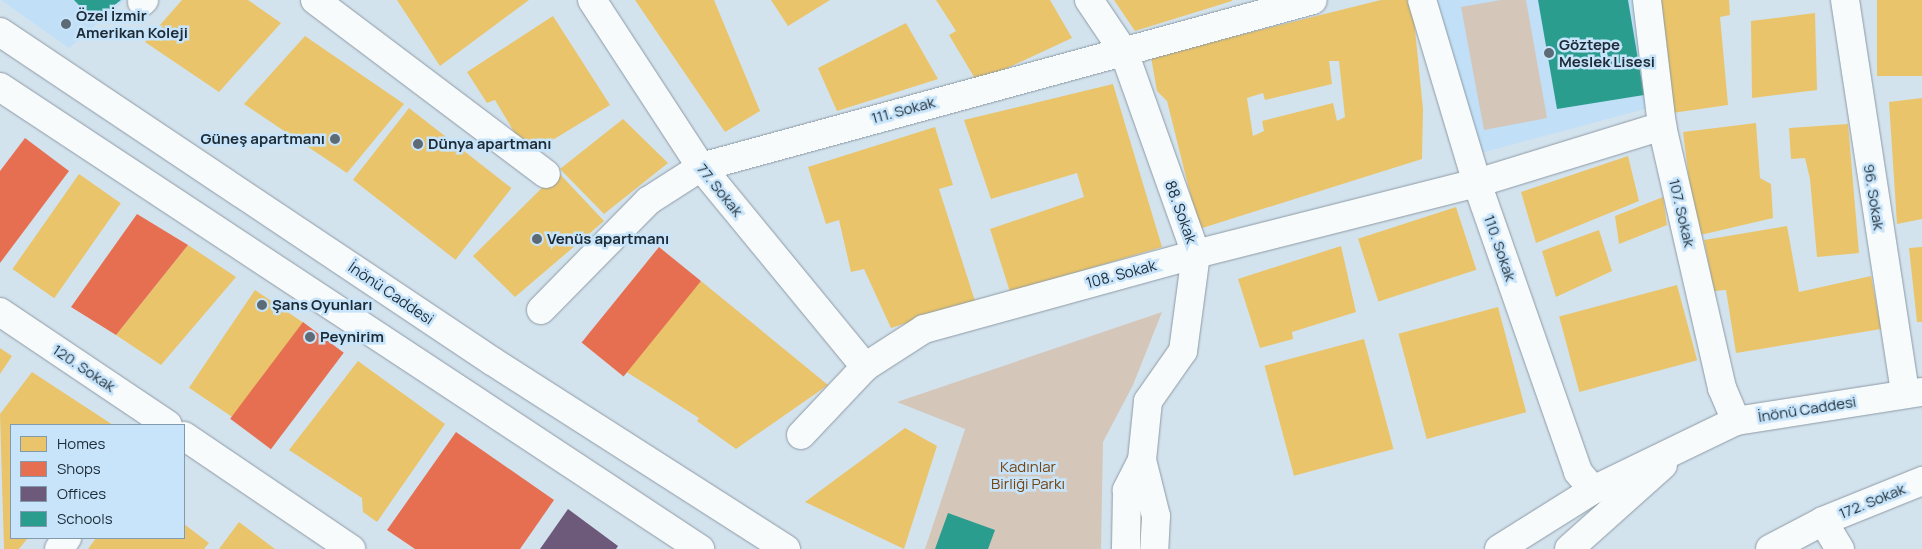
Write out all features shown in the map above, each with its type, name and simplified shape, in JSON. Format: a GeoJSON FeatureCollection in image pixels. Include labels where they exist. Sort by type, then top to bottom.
{"type":"FeatureCollection","features":[{"type":"Feature","properties":{"kind":"street"},"geometry":{"type":"LineString","coordinates":[[315,0],[546,174]]}},
{"type":"Feature","properties":{"kind":"street","name":"77. Sokak"},"geometry":{"type":"LineString","coordinates":[[592,0],[701,167],[865,367]]}},
{"type":"Feature","properties":{"kind":"street","name":"88. Sokak"},"geometry":{"type":"LineString","coordinates":[[1090,0],[1124,52],[1196,254],[1183,351],[1148,401],[1142,460],[1128,490],[1126,549]]}},
{"type":"Feature","properties":{"kind":"street","name":"111. Sokak"},"geometry":{"type":"LineString","coordinates":[[542,310],[648,201],[701,167],[1313,0]]}},
{"type":"Feature","properties":{"kind":"street","name":"110. Sokak"},"geometry":{"type":"LineString","coordinates":[[1422,0],[1477,183],[1578,472],[1593,490]]}},
{"type":"Feature","properties":{"kind":"street","name":"107. Sokak"},"geometry":{"type":"LineString","coordinates":[[1647,0],[1662,126],[1722,388],[1736,421]]}},
{"type":"Feature","properties":{"kind":"street","name":"96. Sokak"},"geometry":{"type":"LineString","coordinates":[[1845,0],[1914,392]]}},
{"type":"Feature","properties":{"kind":"street","name":"İnönü Caddesi"},"geometry":{"type":"LineString","coordinates":[[0,32],[484,355],[786,549]]}},
{"type":"Feature","properties":{"kind":"street"},"geometry":{"type":"LineString","coordinates":[[0,87],[700,549]]}},
{"type":"Feature","properties":{"kind":"street","name":"108. Sokak"},"geometry":{"type":"LineString","coordinates":[[801,435],[865,367],[924,329],[1196,254],[1477,183],[1662,126]]}},
{"type":"Feature","properties":{"kind":"street","name":"120. Sokak"},"geometry":{"type":"LineString","coordinates":[[0,312],[159,423]]}},
{"type":"Feature","properties":{"kind":"street","name":"İnönü Caddesi"},"geometry":{"type":"LineString","coordinates":[[1499,549],[1593,490],[1695,437],[1736,421],[1914,392]]}},
{"type":"Feature","properties":{"kind":"street"},"geometry":{"type":"LineString","coordinates":[[185,437],[351,549]]}},
{"type":"Feature","properties":{"kind":"street","name":"İnönü Caddesi"},"geometry":{"type":"LineString","coordinates":[[1569,549],[1695,437]]}},
{"type":"Feature","properties":{"kind":"street","name":"88. Sokak"},"geometry":{"type":"LineString","coordinates":[[1142,460],[1156,516],[1154,549]]}},
{"type":"Feature","properties":{"kind":"street","name":"172. Sokak"},"geometry":{"type":"LineString","coordinates":[[1770,549],[1822,521],[1922,481]]}},
{"type":"Feature","properties":{"kind":"street","name":"172. Sokak"},"geometry":{"type":"LineString","coordinates":[[1822,521],[1840,549]]}},
{"type":"Feature","properties":{"kind":"shaded area","name":"Özel İzmir Amerikan Koleji"},"geometry":{"type":"Polygon","coordinates":[[[1,0],[125,0],[69,48],[1,0]]]}},
{"type":"Feature","properties":{"kind":"shaded area","name":"Göztepe Meslek Lisesi"},"geometry":{"type":"Polygon","coordinates":[[[1437,0],[1641,0],[1652,107],[1477,154],[1437,0]]]}},
{"type":"Feature","properties":{"kind":"green space"},"geometry":{"type":"Polygon","coordinates":[[[1501,0],[1526,0],[1547,118],[1484,130],[1461,7],[1501,0]]]}},
{"type":"Feature","properties":{"kind":"green space","name":"Kadınlar Birliği Parkı"},"geometry":{"type":"Polygon","coordinates":[[[1162,312],[1133,385],[1103,442],[1101,549],[925,549],[965,429],[897,402],[1162,312]]]}},
{"type":"Feature","properties":{"kind":"building: Homes"},"geometry":{"type":"Polygon","coordinates":[[[182,0],[248,0],[281,23],[219,92],[145,42],[182,0]]]}},
{"type":"Feature","properties":{"kind":"building: Homes"},"geometry":{"type":"Polygon","coordinates":[[[397,0],[529,0],[440,66],[397,0]]]}},
{"type":"Feature","properties":{"kind":"building: Homes"},"geometry":{"type":"Polygon","coordinates":[[[635,0],[714,0],[760,111],[725,132],[635,0]]]}},
{"type":"Feature","properties":{"kind":"building: Homes"},"geometry":{"type":"Polygon","coordinates":[[[771,0],[830,0],[788,26],[771,0]]]}},
{"type":"Feature","properties":{"kind":"building: Homes"},"geometry":{"type":"Polygon","coordinates":[[[936,0],[1050,0],[1072,38],[977,82],[949,35],[956,31],[936,0]]]}},
{"type":"Feature","properties":{"kind":"building: Homes"},"geometry":{"type":"Polygon","coordinates":[[[1114,0],[1232,0],[1232,1],[1135,31],[1114,0]]]}},
{"type":"Feature","properties":{"kind":"building: Homes"},"geometry":{"type":"Polygon","coordinates":[[[1381,0],[1412,0],[1423,109],[1422,159],[1199,229],[1167,101],[1157,91],[1151,57],[1381,0]],[[1329,61],[1332,84],[1265,100],[1263,93],[1247,98],[1253,136],[1264,131],[1262,121],[1333,103],[1337,121],[1345,117],[1339,61],[1329,61]]]}},
{"type":"Feature","properties":{"kind":"building: Homes"},"geometry":{"type":"Polygon","coordinates":[[[1659,0],[1729,0],[1730,15],[1720,17],[1728,105],[1672,113],[1659,0]]]}},
{"type":"Feature","properties":{"kind":"building: Homes"},"geometry":{"type":"Polygon","coordinates":[[[1877,0],[1922,0],[1922,76],[1877,76],[1877,0]]]}},
{"type":"Feature","properties":{"kind":"building: Homes"},"geometry":{"type":"Polygon","coordinates":[[[1815,13],[1817,90],[1752,98],[1751,21],[1815,13]]]}},
{"type":"Feature","properties":{"kind":"building: Homes"},"geometry":{"type":"Polygon","coordinates":[[[553,16],[610,105],[528,155],[495,100],[487,103],[467,72],[553,16]]]}},
{"type":"Feature","properties":{"kind":"building: Homes"},"geometry":{"type":"Polygon","coordinates":[[[906,23],[938,79],[837,111],[818,68],[906,23]]]}},
{"type":"Feature","properties":{"kind":"building: Homes","name":"Güneş apartmanı"},"geometry":{"type":"Polygon","coordinates":[[[305,36],[404,104],[347,173],[244,104],[305,36]]]}},
{"type":"Feature","properties":{"kind":"building: Homes"},"geometry":{"type":"Polygon","coordinates":[[[1113,84],[1162,247],[1010,292],[990,229],[1084,197],[1077,173],[991,199],[964,120],[1113,84]]]}},
{"type":"Feature","properties":{"kind":"building: Homes"},"geometry":{"type":"Polygon","coordinates":[[[1922,98],[1922,219],[1897,224],[1889,102],[1922,98]]]}},
{"type":"Feature","properties":{"kind":"building: Homes","name":"Dünya apartmanı"},"geometry":{"type":"Polygon","coordinates":[[[409,108],[511,188],[455,260],[353,180],[409,108]]]}},
{"type":"Feature","properties":{"kind":"building: Homes"},"geometry":{"type":"Polygon","coordinates":[[[623,119],[668,163],[604,214],[560,169],[623,119]]]}},
{"type":"Feature","properties":{"kind":"building: Homes"},"geometry":{"type":"Polygon","coordinates":[[[1756,123],[1760,178],[1771,184],[1773,218],[1696,236],[1683,132],[1756,123]]]}},
{"type":"Feature","properties":{"kind":"building: Homes"},"geometry":{"type":"Polygon","coordinates":[[[1848,124],[1859,253],[1817,257],[1810,179],[1805,158],[1791,159],[1789,128],[1848,124]]]}},
{"type":"Feature","properties":{"kind":"building: Homes"},"geometry":{"type":"Polygon","coordinates":[[[935,127],[953,185],[939,189],[975,301],[891,328],[864,269],[851,272],[839,220],[826,224],[808,167],[935,127]]]}},
{"type":"Feature","properties":{"kind":"building: Homes"},"geometry":{"type":"Polygon","coordinates":[[[1628,156],[1639,201],[1536,243],[1521,192],[1628,156]]]}},
{"type":"Feature","properties":{"kind":"building: Homes","name":"Venüs apartmanı"},"geometry":{"type":"Polygon","coordinates":[[[558,172],[604,221],[515,297],[473,256],[558,172]]]}},
{"type":"Feature","properties":{"kind":"building: Homes"},"geometry":{"type":"Polygon","coordinates":[[[79,174],[121,203],[54,298],[12,269],[79,174]]]}},
{"type":"Feature","properties":{"kind":"building: Homes"},"geometry":{"type":"Polygon","coordinates":[[[1663,197],[1667,225],[1619,244],[1615,216],[1663,197]]]}},
{"type":"Feature","properties":{"kind":"building: Homes"},"geometry":{"type":"Polygon","coordinates":[[[1456,207],[1476,270],[1378,302],[1358,239],[1456,207]]]}},
{"type":"Feature","properties":{"kind":"building: Homes"},"geometry":{"type":"Polygon","coordinates":[[[1787,226],[1799,292],[1871,276],[1881,329],[1736,353],[1726,290],[1714,291],[1704,240],[1787,226]]]}},
{"type":"Feature","properties":{"kind":"building: Homes"},"geometry":{"type":"Polygon","coordinates":[[[1599,230],[1612,271],[1556,297],[1542,251],[1599,230]]]}},
{"type":"Feature","properties":{"kind":"building: Homes"},"geometry":{"type":"Polygon","coordinates":[[[188,245],[236,277],[161,365],[116,335],[188,245]]]}},
{"type":"Feature","properties":{"kind":"building: Homes"},"geometry":{"type":"Polygon","coordinates":[[[1341,246],[1356,312],[1292,332],[1293,339],[1260,348],[1238,279],[1341,246]]]}},
{"type":"Feature","properties":{"kind":"building: Homes"},"geometry":{"type":"Polygon","coordinates":[[[1922,247],[1922,322],[1917,322],[1909,248],[1922,247]]]}},
{"type":"Feature","properties":{"kind":"building: Homes"},"geometry":{"type":"Polygon","coordinates":[[[701,281],[828,385],[736,449],[697,421],[699,418],[622,369],[701,281]]]}},
{"type":"Feature","properties":{"kind":"building: Homes"},"geometry":{"type":"Polygon","coordinates":[[[1677,285],[1697,360],[1579,392],[1559,317],[1677,285]]]}},
{"type":"Feature","properties":{"kind":"building: Homes"},"geometry":{"type":"Polygon","coordinates":[[[255,290],[303,322],[237,420],[189,388],[255,290]]]}},
{"type":"Feature","properties":{"kind":"building: Homes"},"geometry":{"type":"Polygon","coordinates":[[[1498,307],[1526,412],[1427,439],[1399,334],[1498,307]]]}},
{"type":"Feature","properties":{"kind":"building: Homes"},"geometry":{"type":"Polygon","coordinates":[[[1364,339],[1394,449],[1294,476],[1265,366],[1364,339]]]}},
{"type":"Feature","properties":{"kind":"building: Homes"},"geometry":{"type":"Polygon","coordinates":[[[0,348],[12,356],[0,374],[0,348]]]}},
{"type":"Feature","properties":{"kind":"building: Homes"},"geometry":{"type":"Polygon","coordinates":[[[358,361],[445,424],[377,522],[363,512],[362,498],[289,450],[358,361]]]}},
{"type":"Feature","properties":{"kind":"building: Homes"},"geometry":{"type":"Polygon","coordinates":[[[32,372],[111,424],[10,424],[10,539],[27,539],[19,549],[4,549],[0,414],[32,372]]]}},
{"type":"Feature","properties":{"kind":"building: Homes"},"geometry":{"type":"Polygon","coordinates":[[[905,428],[937,446],[904,549],[805,502],[905,428]]]}},
{"type":"Feature","properties":{"kind":"building: Homes"},"geometry":{"type":"Polygon","coordinates":[[[239,522],[275,549],[219,549],[239,522]]]}},
{"type":"Feature","properties":{"kind":"building: Homes"},"geometry":{"type":"Polygon","coordinates":[[[185,525],[209,543],[204,549],[88,549],[95,539],[185,539],[185,525]]]}},
{"type":"Feature","properties":{"kind":"building: Shops"},"geometry":{"type":"Polygon","coordinates":[[[25,138],[69,171],[0,263],[0,171],[25,138]]]}},
{"type":"Feature","properties":{"kind":"building: Shops"},"geometry":{"type":"Polygon","coordinates":[[[137,214],[188,245],[116,335],[71,307],[137,214]]]}},
{"type":"Feature","properties":{"kind":"building: Shops"},"geometry":{"type":"Polygon","coordinates":[[[659,247],[701,281],[624,377],[582,343],[659,247]]]}},
{"type":"Feature","properties":{"kind":"building: Shops"},"geometry":{"type":"Polygon","coordinates":[[[303,322],[344,353],[271,449],[230,419],[303,322]]]}},
{"type":"Feature","properties":{"kind":"building: Shops"},"geometry":{"type":"Polygon","coordinates":[[[456,432],[554,500],[520,549],[415,549],[387,530],[456,432]]]}},
{"type":"Feature","properties":{"kind":"building: Offices"},"geometry":{"type":"Polygon","coordinates":[[[568,509],[618,546],[616,549],[540,549],[568,509]]]}},
{"type":"Feature","properties":{"kind":"building: Schools"},"geometry":{"type":"Polygon","coordinates":[[[74,0],[121,0],[94,21],[74,0]]]}},
{"type":"Feature","properties":{"kind":"building: Schools","name":"Göztepe Meslek Lisesi"},"geometry":{"type":"Polygon","coordinates":[[[1538,0],[1628,0],[1644,95],[1557,109],[1538,0]]]}},
{"type":"Feature","properties":{"kind":"building: Schools"},"geometry":{"type":"Polygon","coordinates":[[[948,513],[995,530],[988,549],[935,549],[948,513]]]}},
{"type":"Feature","properties":{"kind":"place","name":"Özel İzmir Amerikan Koleji"},"geometry":{"type":"Point","coordinates":[66,24]}},
{"type":"Feature","properties":{"kind":"place","name":"Göztepe Meslek Lisesi"},"geometry":{"type":"Point","coordinates":[1549,53]}},
{"type":"Feature","properties":{"kind":"place","name":"Güneş apartmanı"},"geometry":{"type":"Point","coordinates":[335,139]}},
{"type":"Feature","properties":{"kind":"place","name":"Dünya apartmanı"},"geometry":{"type":"Point","coordinates":[418,144]}},
{"type":"Feature","properties":{"kind":"place","name":"Venüs apartmanı"},"geometry":{"type":"Point","coordinates":[537,239]}},
{"type":"Feature","properties":{"kind":"place","name":"Şans Oyunları"},"geometry":{"type":"Point","coordinates":[262,305]}},
{"type":"Feature","properties":{"kind":"place","name":"Peynirim"},"geometry":{"type":"Point","coordinates":[310,337]}}]}
